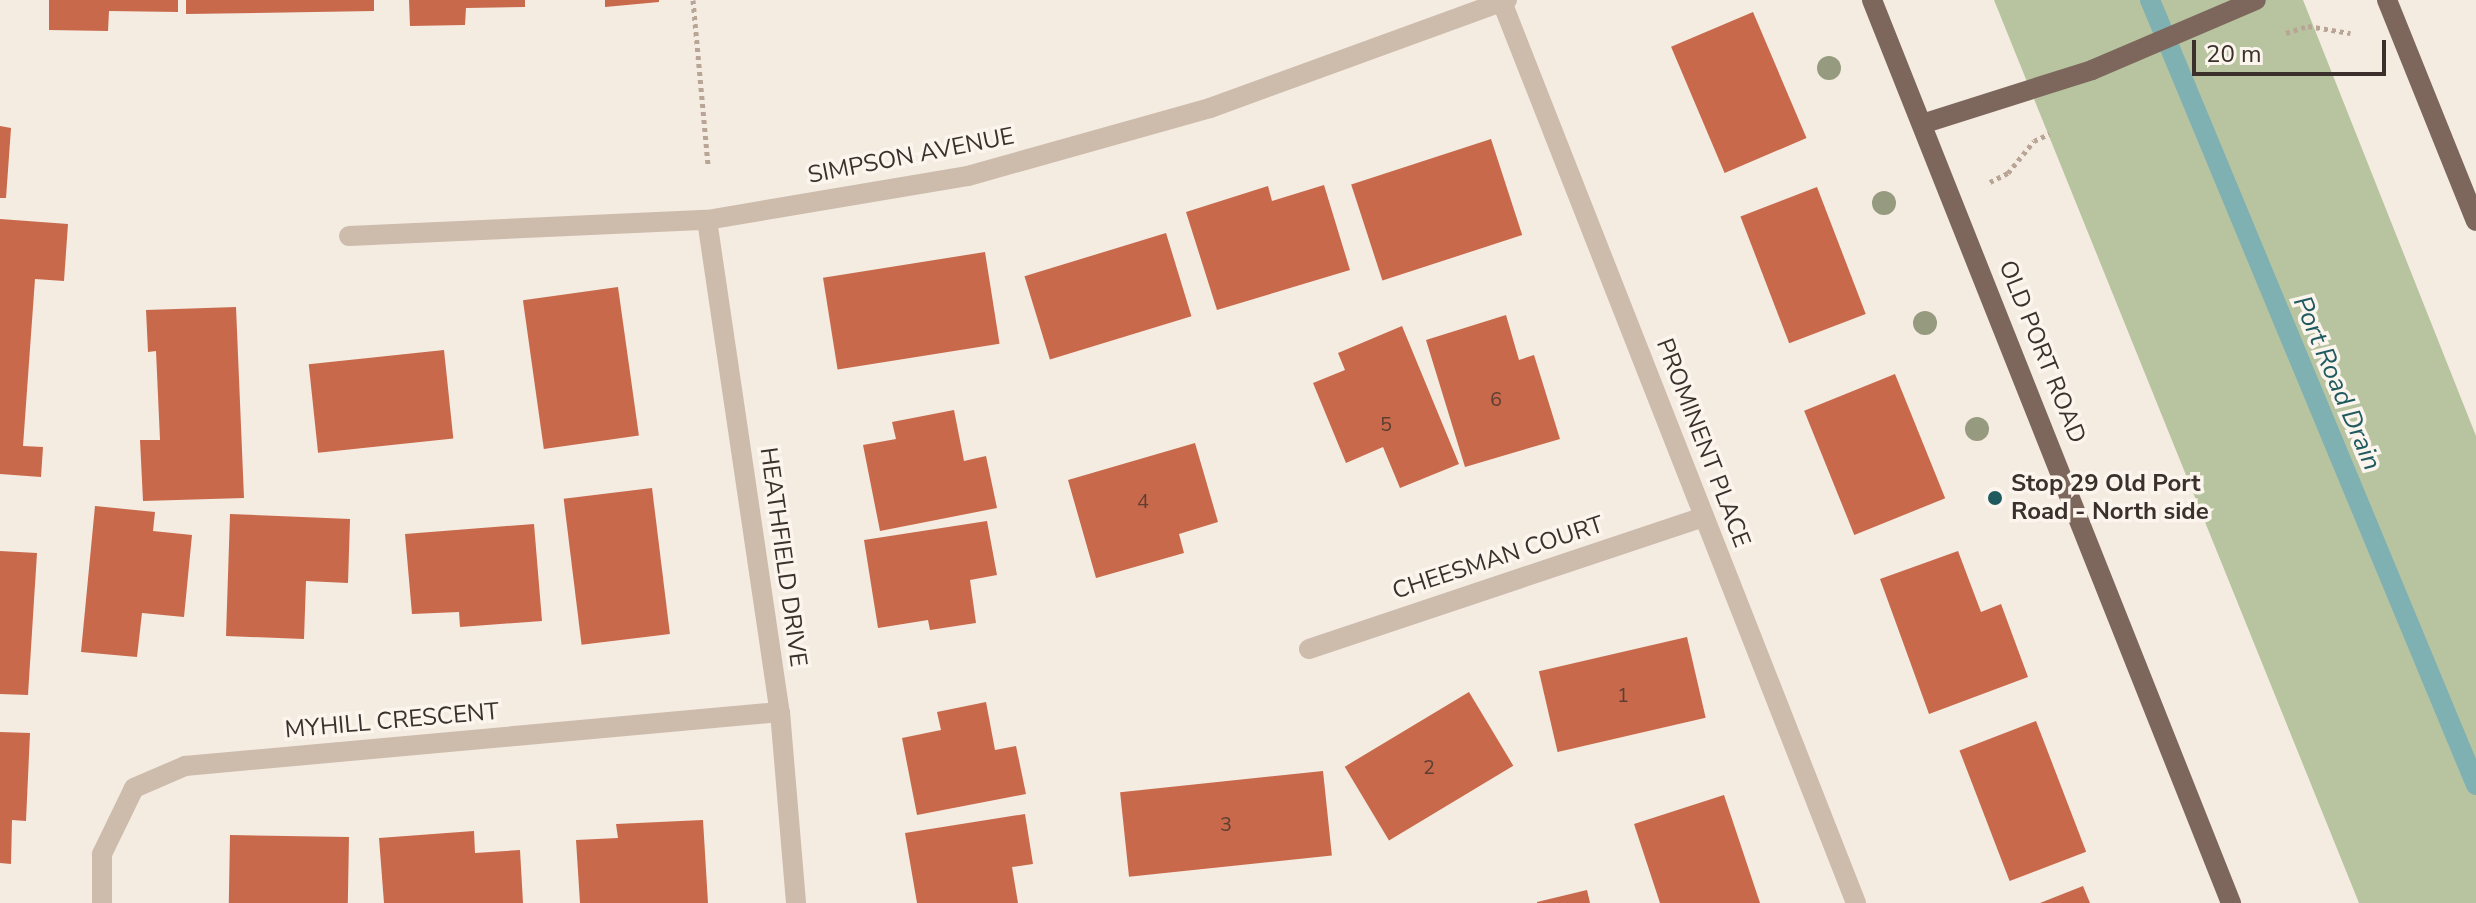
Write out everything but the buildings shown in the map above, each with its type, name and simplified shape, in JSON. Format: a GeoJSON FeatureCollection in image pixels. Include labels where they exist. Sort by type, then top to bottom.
{"type":"FeatureCollection","features":[{"type":"Feature","properties":{"kind":"main road","name":"OLD PORT ROAD"},"geometry":{"type":"LineString","coordinates":[[1872,0],[2231,903]]}},
{"type":"Feature","properties":{"kind":"main road"},"geometry":{"type":"LineString","coordinates":[[1922,124],[2092,70],[2221,18],[2256,0]]}},
{"type":"Feature","properties":{"kind":"main road"},"geometry":{"type":"LineString","coordinates":[[2387,0],[2476,221]]}},
{"type":"Feature","properties":{"kind":"street","name":"SIMPSON AVENUE"},"geometry":{"type":"LineString","coordinates":[[349,236],[707,220],[968,176],[1210,108],[1504,1]]}},
{"type":"Feature","properties":{"kind":"street","name":"PROMINENT PLACE"},"geometry":{"type":"LineString","coordinates":[[1504,1],[1856,903]]}},
{"type":"Feature","properties":{"kind":"street","name":"HEATHFIELD DRIVE"},"geometry":{"type":"LineString","coordinates":[[707,220],[780,712],[796,903]]}},
{"type":"Feature","properties":{"kind":"street","name":"CHEESMAN COURT"},"geometry":{"type":"LineString","coordinates":[[1309,649],[1704,517]]}},
{"type":"Feature","properties":{"kind":"street","name":"MYHILL CRESCENT"},"geometry":{"type":"LineString","coordinates":[[102,903],[102,854],[134,788],[185,766],[780,712]]}},
{"type":"Feature","properties":{"kind":"path"},"geometry":{"type":"LineString","coordinates":[[693,0],[708,164]]}},
{"type":"Feature","properties":{"kind":"path"},"geometry":{"type":"LineString","coordinates":[[2283,35],[2308,26],[2350,33]]}},
{"type":"Feature","properties":{"kind":"path"},"geometry":{"type":"LineString","coordinates":[[1989,182],[2008,173],[2034,141]]}},
{"type":"Feature","properties":{"kind":"green space"},"geometry":{"type":"Polygon","coordinates":[[[1994,0],[2303,0],[2476,436],[2476,903],[2359,903],[1994,0]]]}},
{"type":"Feature","properties":{"kind":"waterway","name":"Port Road Drain"},"geometry":{"type":"LineString","coordinates":[[2150,0],[2476,785]]}},
{"type":"Feature","properties":{"kind":"place","name":"Stop 29 Old Port Road - North side"},"geometry":{"type":"Point","coordinates":[1995,498]}}]}
